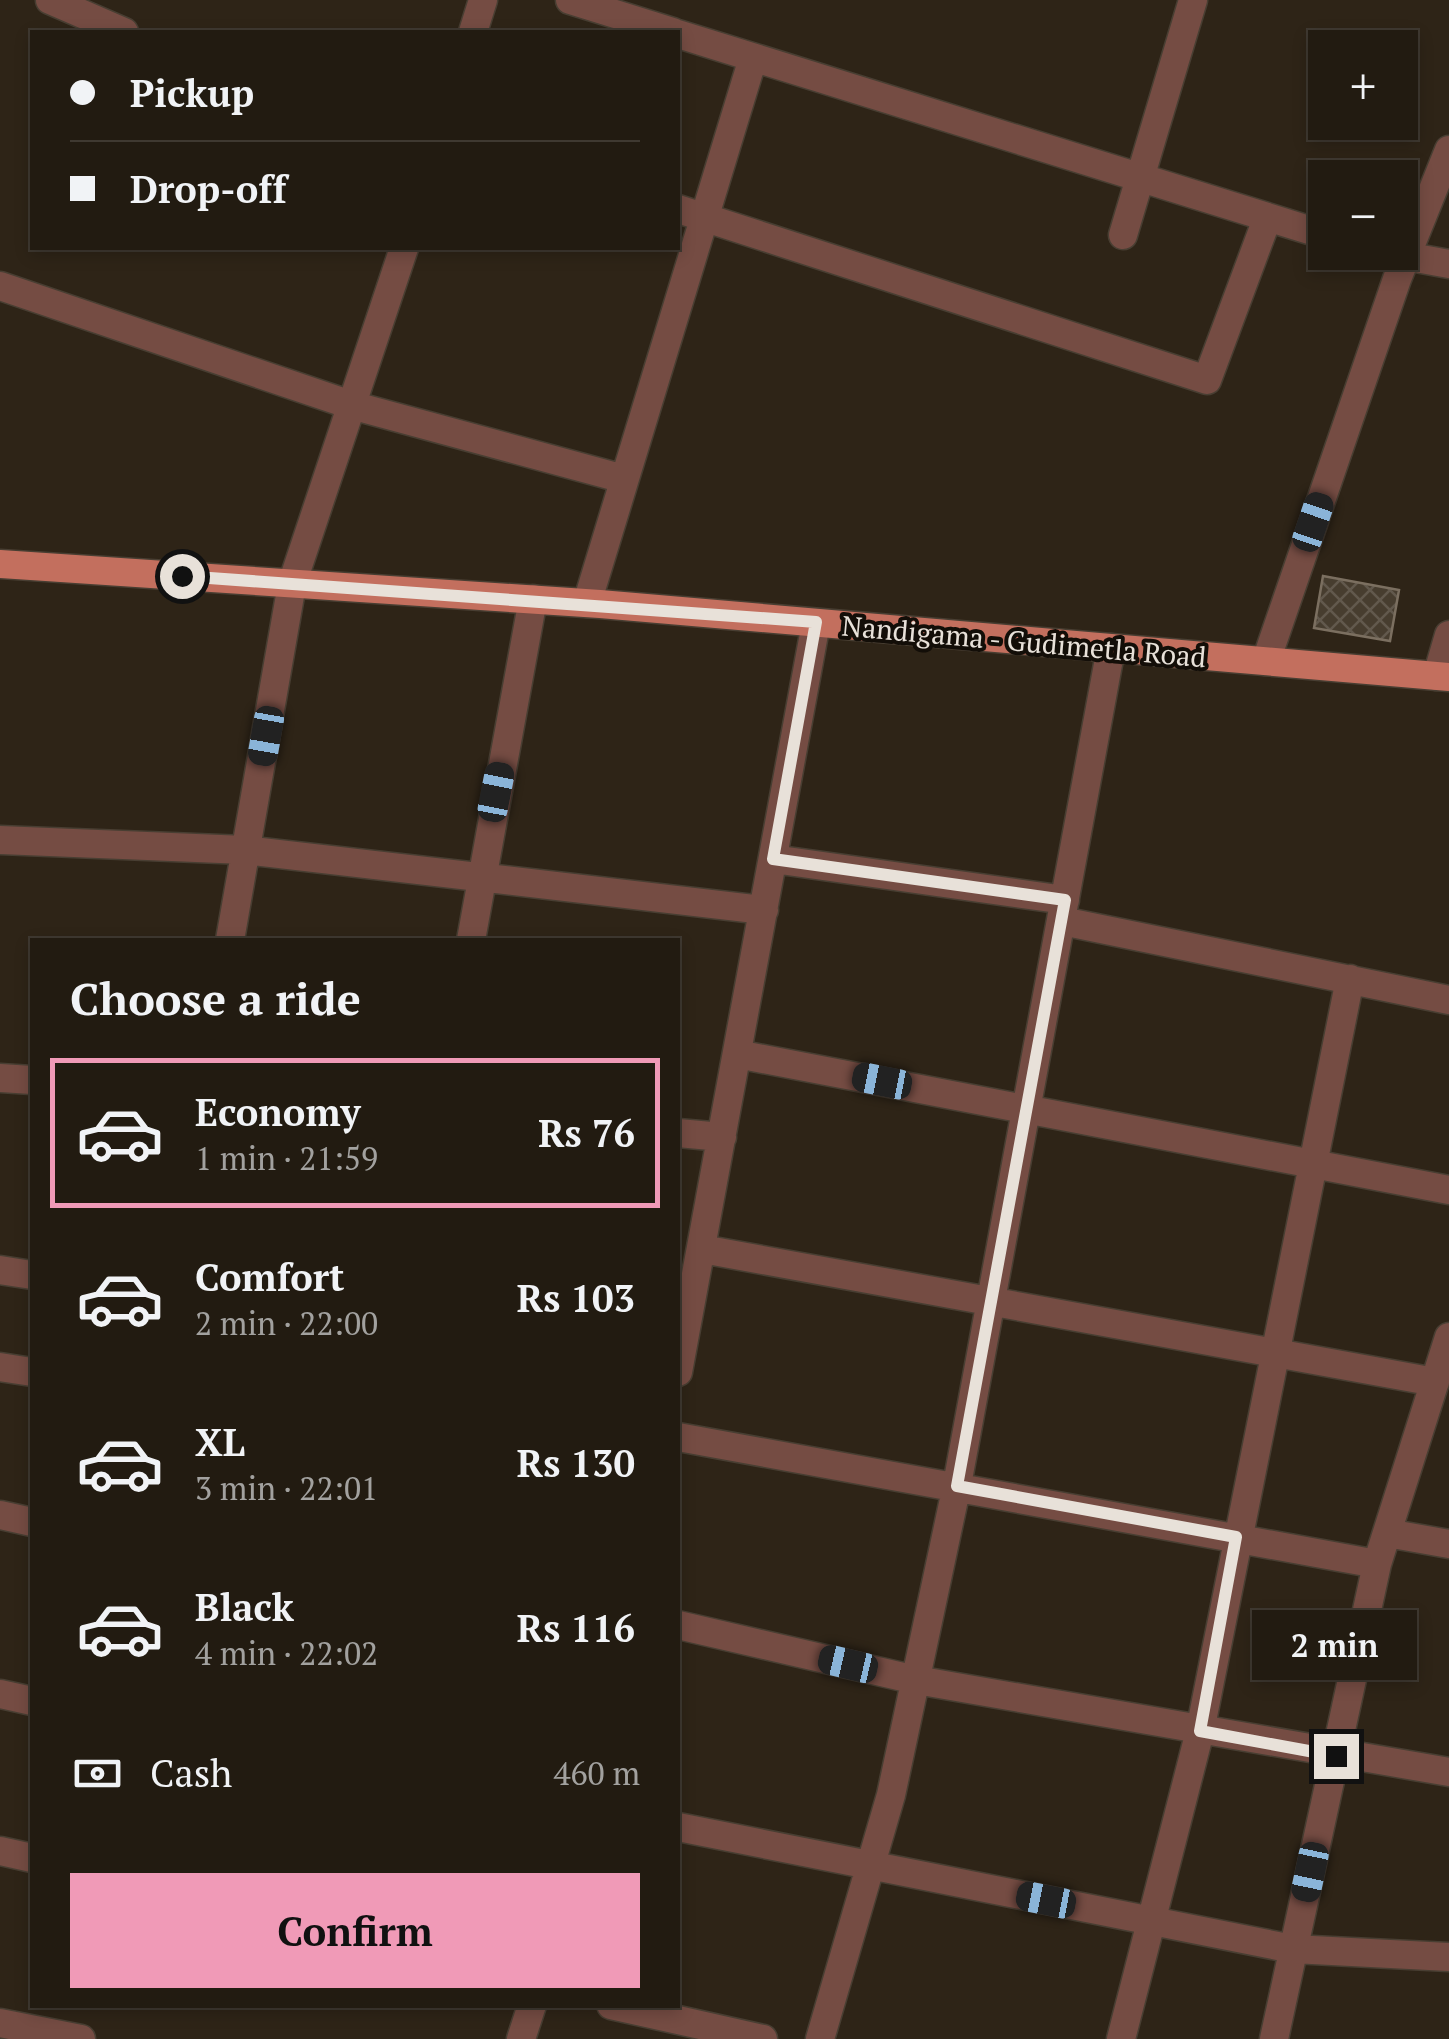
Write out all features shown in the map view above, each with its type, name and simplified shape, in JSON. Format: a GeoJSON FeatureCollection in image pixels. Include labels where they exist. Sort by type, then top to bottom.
{"type":"FeatureCollection","features":[{"type":"Feature","properties":{"kind":"main road","name":"Nandigama - Gudimetla Road"},"geometry":{"type":"LineString","coordinates":[[0,564],[587,603],[1443,677]]}},
{"type":"Feature","properties":{"kind":"street"},"geometry":{"type":"LineString","coordinates":[[50,0],[119,30]]}},
{"type":"Feature","properties":{"kind":"street"},"geometry":{"type":"LineString","coordinates":[[474,30],[483,0]]}},
{"type":"Feature","properties":{"kind":"street"},"geometry":{"type":"LineString","coordinates":[[570,0],[665,30]]}},
{"type":"Feature","properties":{"kind":"street"},"geometry":{"type":"LineString","coordinates":[[1123,236],[1193,0]]}},
{"type":"Feature","properties":{"kind":"street"},"geometry":{"type":"LineString","coordinates":[[680,35],[1308,231]]}},
{"type":"Feature","properties":{"kind":"street"},"geometry":{"type":"LineString","coordinates":[[587,603],[753,58]]}},
{"type":"Feature","properties":{"kind":"street"},"geometry":{"type":"LineString","coordinates":[[1418,210],[1449,150]]}},
{"type":"Feature","properties":{"kind":"street"},"geometry":{"type":"LineString","coordinates":[[680,210],[1207,380],[1267,218]]}},
{"type":"Feature","properties":{"kind":"street"},"geometry":{"type":"LineString","coordinates":[[230,938],[292,584],[403,250]]}},
{"type":"Feature","properties":{"kind":"street"},"geometry":{"type":"LineString","coordinates":[[1418,259],[1449,264]]}},
{"type":"Feature","properties":{"kind":"street"},"geometry":{"type":"LineString","coordinates":[[1266,661],[1390,270]]}},
{"type":"Feature","properties":{"kind":"street"},"geometry":{"type":"LineString","coordinates":[[0,286],[351,405],[624,479]]}},
{"type":"Feature","properties":{"kind":"street"},"geometry":{"type":"LineString","coordinates":[[470,938],[533,599]]}},
{"type":"Feature","properties":{"kind":"street"},"geometry":{"type":"LineString","coordinates":[[680,1362],[816,622]]}},
{"type":"Feature","properties":{"kind":"street"},"geometry":{"type":"LineString","coordinates":[[1443,677],[1449,635]]}},
{"type":"Feature","properties":{"kind":"street"},"geometry":{"type":"LineString","coordinates":[[820,2039],[870,1866],[916,1680],[957,1486],[1110,648]]}},
{"type":"Feature","properties":{"kind":"street"},"geometry":{"type":"LineString","coordinates":[[0,840],[246,850],[764,910]]}},
{"type":"Feature","properties":{"kind":"street"},"geometry":{"type":"LineString","coordinates":[[773,859],[1063,910],[1350,980],[1449,1000]]}},
{"type":"Feature","properties":{"kind":"street"},"geometry":{"type":"LineString","coordinates":[[1121,2039],[1200,1731],[1350,980]]}},
{"type":"Feature","properties":{"kind":"street"},"geometry":{"type":"LineString","coordinates":[[737,1054],[1449,1190]]}},
{"type":"Feature","properties":{"kind":"street"},"geometry":{"type":"LineString","coordinates":[[0,1078],[30,1080]]}},
{"type":"Feature","properties":{"kind":"street"},"geometry":{"type":"LineString","coordinates":[[680,1133],[722,1136]]}},
{"type":"Feature","properties":{"kind":"street"},"geometry":{"type":"LineString","coordinates":[[702,1249],[1435,1382]]}},
{"type":"Feature","properties":{"kind":"street"},"geometry":{"type":"LineString","coordinates":[[0,1270],[30,1275]]}},
{"type":"Feature","properties":{"kind":"street"},"geometry":{"type":"LineString","coordinates":[[1274,2039],[1377,1564],[1449,1338]]}},
{"type":"Feature","properties":{"kind":"street"},"geometry":{"type":"LineString","coordinates":[[0,1367],[30,1372]]}},
{"type":"Feature","properties":{"kind":"street"},"geometry":{"type":"LineString","coordinates":[[680,1437],[1377,1564]]}},
{"type":"Feature","properties":{"kind":"street"},"geometry":{"type":"LineString","coordinates":[[0,1516],[30,1522]]}},
{"type":"Feature","properties":{"kind":"street"},"geometry":{"type":"LineString","coordinates":[[1387,1533],[1449,1544]]}},
{"type":"Feature","properties":{"kind":"street"},"geometry":{"type":"LineString","coordinates":[[680,1625],[916,1680],[1336,1756],[1449,1772]]}},
{"type":"Feature","properties":{"kind":"street"},"geometry":{"type":"LineString","coordinates":[[0,1694],[30,1702]]}},
{"type":"Feature","properties":{"kind":"street"},"geometry":{"type":"LineString","coordinates":[[680,1827],[1294,1949],[1449,1957]]}},
{"type":"Feature","properties":{"kind":"street"},"geometry":{"type":"LineString","coordinates":[[0,1851],[30,1858]]}},
{"type":"Feature","properties":{"kind":"street"},"geometry":{"type":"LineString","coordinates":[[521,2039],[531,2008]]}},
{"type":"Feature","properties":{"kind":"street"},"geometry":{"type":"LineString","coordinates":[[624,2008],[763,2039]]}},
{"type":"Feature","properties":{"kind":"street"},"geometry":{"type":"LineString","coordinates":[[0,2023],[82,2039]]}},
{"type":"Feature","properties":{"kind":"building"},"geometry":{"type":"Polygon","coordinates":[[[1323,576],[1399,590],[1390,641],[1314,628],[1323,576]]]}},
{"type":"Feature","properties":{"kind":"route"},"geometry":{"type":"LineString","coordinates":[[182,576],[816,622],[773,859],[1065,900],[957,1486],[1236,1537],[1200,1731],[1336,1756]]}}]}
